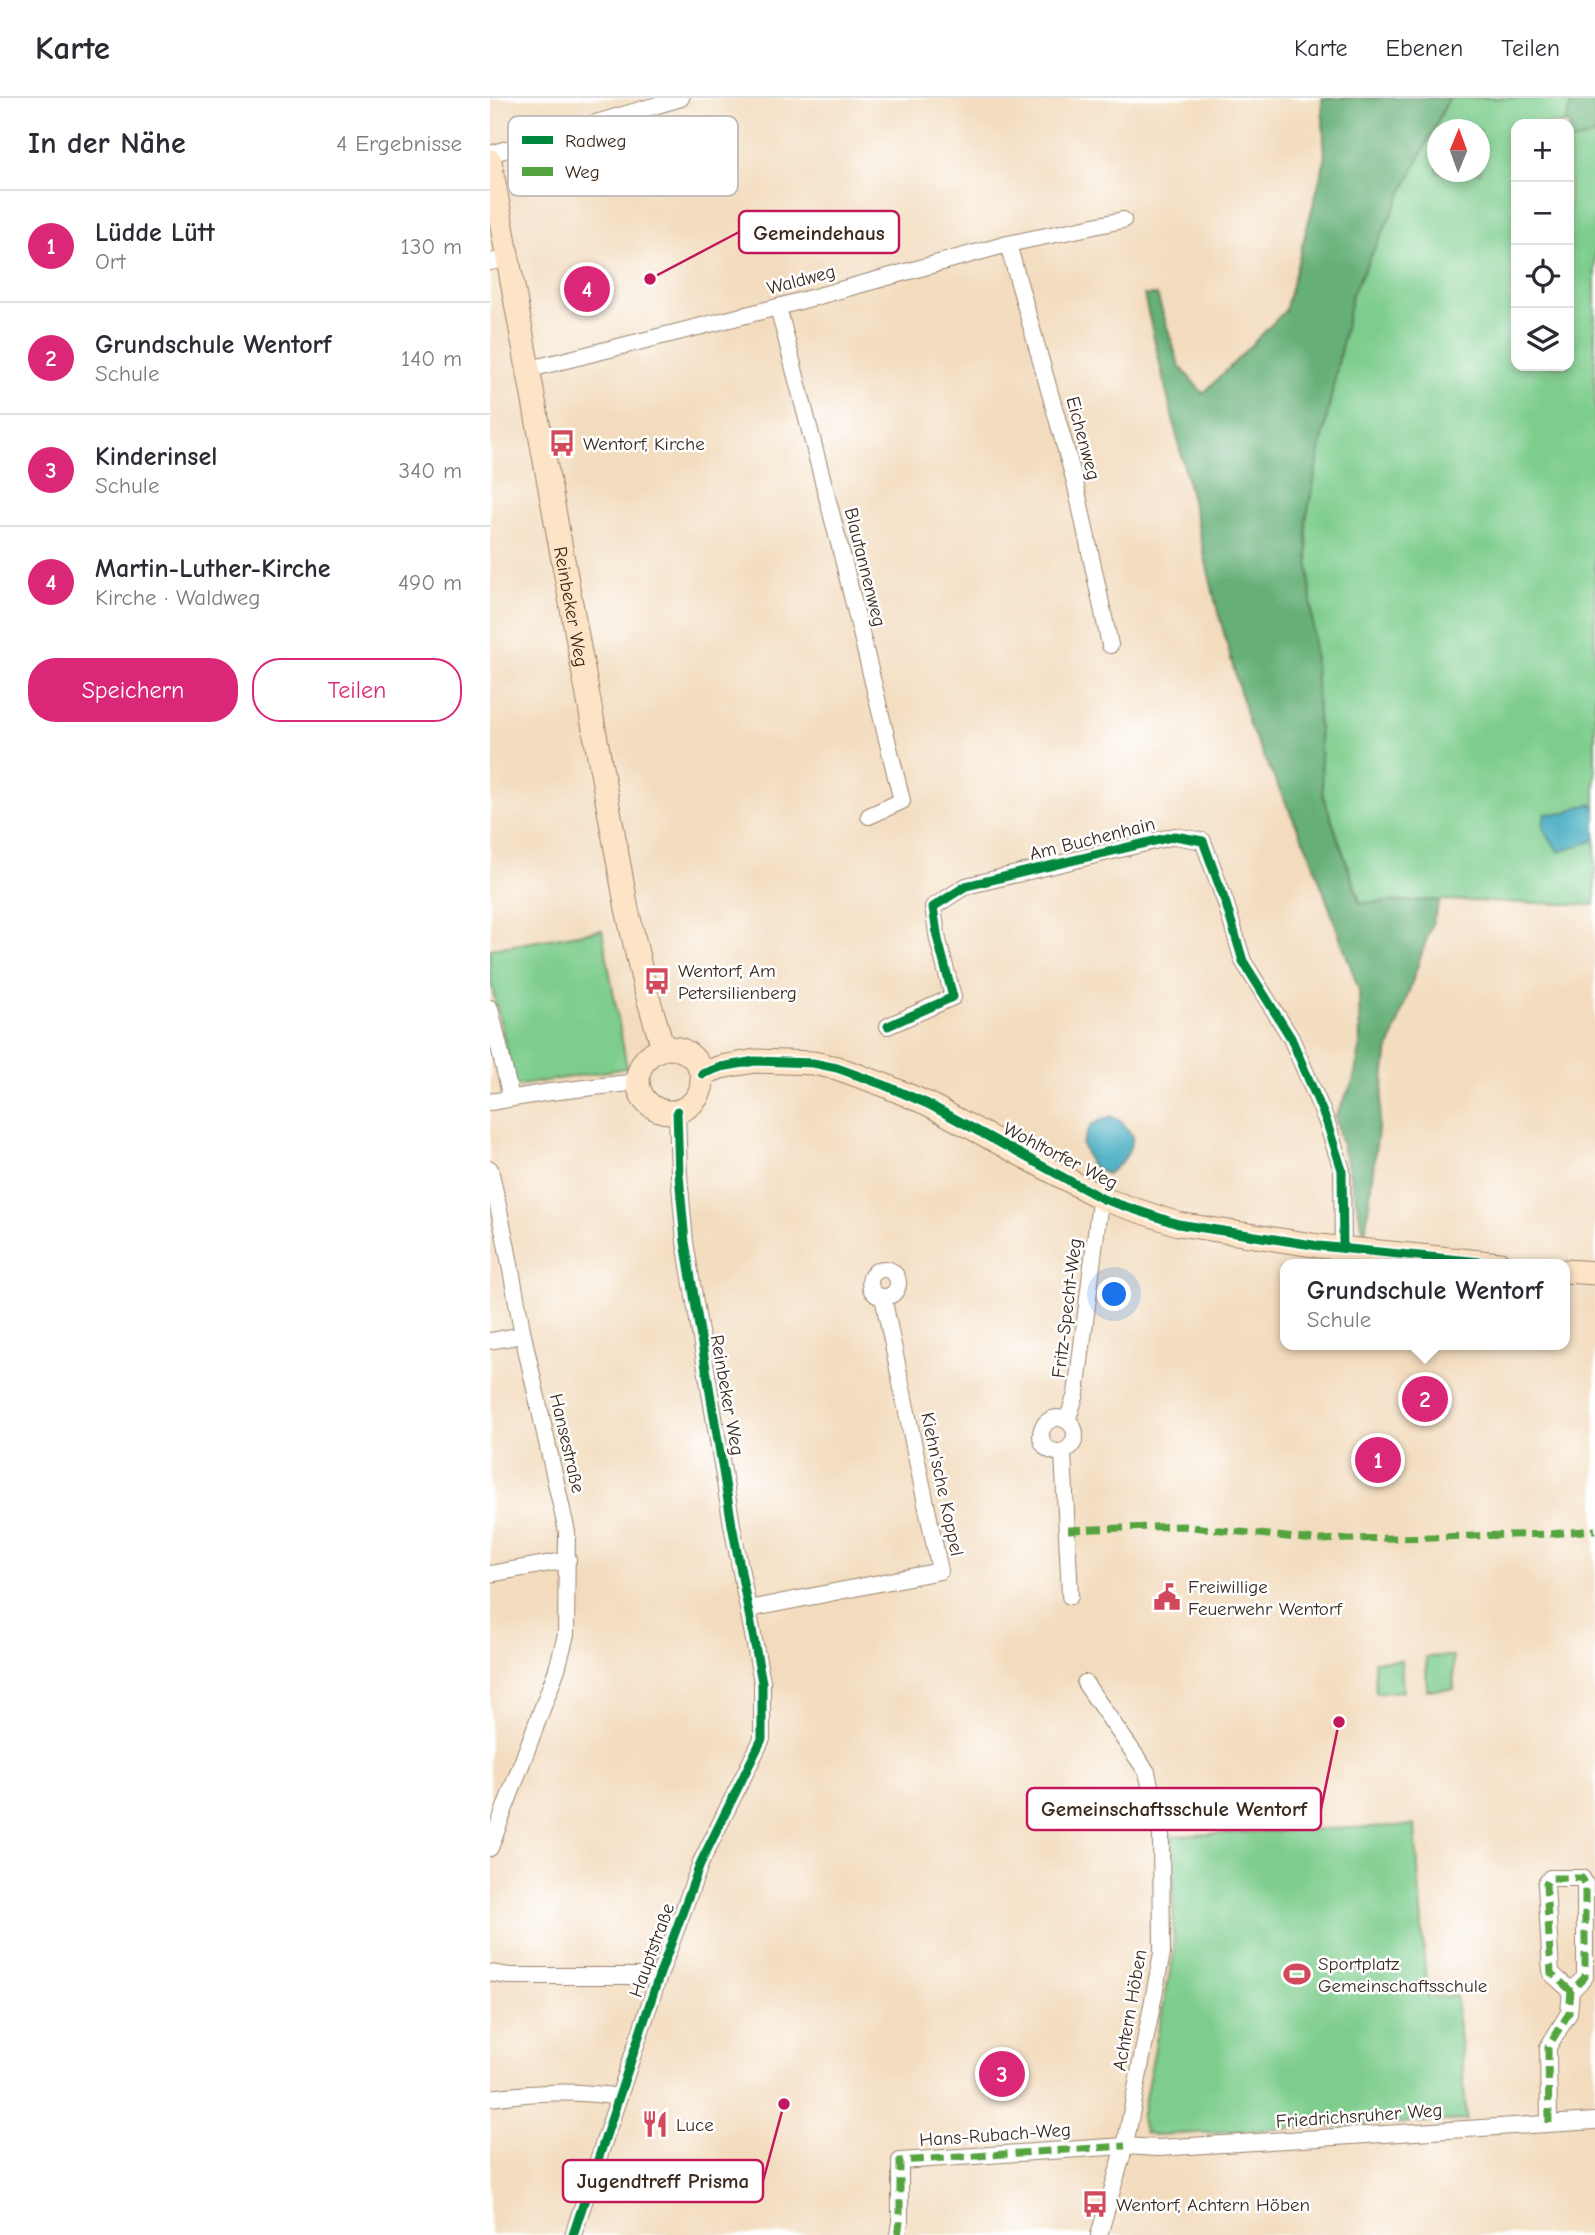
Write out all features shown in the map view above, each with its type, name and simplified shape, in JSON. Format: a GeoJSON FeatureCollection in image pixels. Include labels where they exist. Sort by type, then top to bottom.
{"type":"FeatureCollection","features":[{"type":"Feature","properties":{"kind":"main road","name":"Reinbeker Weg"},"geometry":{"type":"LineString","coordinates":[[490,161],[499,260],[530,369],[627,909],[644,984],[663,1048]]}},
{"type":"Feature","properties":{"kind":"main road"},"geometry":{"type":"LineString","coordinates":[[663,1048],[674,1048],[692,1056],[702,1074],[699,1093],[686,1107],[677,1111],[659,1110],[651,1105],[644,1099],[638,1082],[642,1064],[647,1057],[663,1048]]}},
{"type":"Feature","properties":{"kind":"main road","name":"Wohltorfer Weg"},"geometry":{"type":"LineString","coordinates":[[702,1074],[721,1067],[755,1061],[813,1063],[837,1068],[928,1104],[1103,1199],[1178,1224],[1319,1246],[1451,1259]]}},
{"type":"Feature","properties":{"kind":"main road"},"geometry":{"type":"LineString","coordinates":[[1570,1270],[1595,1273]]}},
{"type":"Feature","properties":{"kind":"street"},"geometry":{"type":"LineString","coordinates":[[620,116],[681,98]]}},
{"type":"Feature","properties":{"kind":"street"},"geometry":{"type":"LineString","coordinates":[[490,154],[508,149]]}},
{"type":"Feature","properties":{"kind":"street","name":"Waldweg"},"geometry":{"type":"LineString","coordinates":[[530,369],[778,307],[1008,244],[1124,220]]}},
{"type":"Feature","properties":{"kind":"street","name":"Eichenweg"},"geometry":{"type":"LineString","coordinates":[[1008,244],[1075,482],[1110,645]]}},
{"type":"Feature","properties":{"kind":"street","name":"Blautannenweg"},"geometry":{"type":"LineString","coordinates":[[778,307],[902,801],[869,816]]}},
{"type":"Feature","properties":{"kind":"street","name":"Am Buchenhain"},"geometry":{"type":"LineString","coordinates":[[888,1026],[954,997],[938,940],[933,906],[966,886],[1175,836],[1203,841],[1243,961],[1291,1038],[1326,1120],[1342,1170],[1343,1248]]}},
{"type":"Feature","properties":{"kind":"street"},"geometry":{"type":"LineString","coordinates":[[490,1008],[511,1098]]}},
{"type":"Feature","properties":{"kind":"street"},"geometry":{"type":"LineString","coordinates":[[490,1102],[638,1082]]}},
{"type":"Feature","properties":{"kind":"street","name":"Reinbeker Weg"},"geometry":{"type":"LineString","coordinates":[[677,1111],[685,1242],[732,1525],[762,1682]]}},
{"type":"Feature","properties":{"kind":"street","name":"Hansestraße"},"geometry":{"type":"LineString","coordinates":[[490,1169],[523,1335],[567,1532],[568,1560],[566,1635],[557,1670],[490,1848]]}},
{"type":"Feature","properties":{"kind":"street","name":"Fritz-Specht-Weg"},"geometry":{"type":"LineString","coordinates":[[1070,1596],[1063,1452],[1072,1445],[1075,1435],[1074,1429],[1067,1421],[1076,1394],[1099,1209],[1103,1199]]}},
{"type":"Feature","properties":{"kind":"street","name":"Kiehn'sche Koppel"},"geometry":{"type":"LineString","coordinates":[[749,1609],[940,1571],[884,1297]]}},
{"type":"Feature","properties":{"kind":"street"},"geometry":{"type":"LineString","coordinates":[[490,1341],[523,1335]]}},
{"type":"Feature","properties":{"kind":"street"},"geometry":{"type":"LineString","coordinates":[[1063,1452],[1046,1449],[1040,1433],[1050,1420],[1067,1421]]}},
{"type":"Feature","properties":{"kind":"street"},"geometry":{"type":"LineString","coordinates":[[490,1574],[568,1560]]}},
{"type":"Feature","properties":{"kind":"street","name":"Hauptstraße"},"geometry":{"type":"LineString","coordinates":[[573,2235],[659,1976],[701,1862],[762,1740],[762,1682]]}},
{"type":"Feature","properties":{"kind":"street","name":"Achtern Höben"},"geometry":{"type":"LineString","coordinates":[[1085,1683],[1147,1772],[1161,1833],[1162,1953],[1125,2146],[1099,2235]]}},
{"type":"Feature","properties":{"kind":"street"},"geometry":{"type":"LineString","coordinates":[[1549,2123],[1548,2047],[1569,2013],[1571,1991],[1585,1977],[1585,1883],[1582,1878],[1550,1878],[1546,1884],[1551,1973],[1571,1991]]}},
{"type":"Feature","properties":{"kind":"street"},"geometry":{"type":"LineString","coordinates":[[490,1973],[509,1976],[659,1976]]}},
{"type":"Feature","properties":{"kind":"street"},"geometry":{"type":"LineString","coordinates":[[490,2098],[537,2092],[594,2093],[619,2097]]}},
{"type":"Feature","properties":{"kind":"street","name":"Friedrichsruher Weg"},"geometry":{"type":"LineString","coordinates":[[1125,2146],[1158,2148],[1595,2122]]}},
{"type":"Feature","properties":{"kind":"street","name":"Hans-Rubach-Weg"},"geometry":{"type":"LineString","coordinates":[[898,2235],[900,2161],[1125,2146]]}},
{"type":"Feature","properties":{"kind":"green space"},"geometry":{"type":"Polygon","coordinates":[[[1322,98],[1449,98],[1439,119],[1427,119],[1427,142],[1352,294],[1306,520],[1323,795],[1360,903],[1440,900],[1387,1055],[1365,1236],[1335,1117],[1353,1082],[1360,1049],[1359,990],[1310,854],[1249,725],[1215,600],[1144,295],[1157,295],[1179,365],[1203,394],[1285,311],[1325,160],[1322,98]]]}},
{"type":"Feature","properties":{"kind":"green space"},"geometry":{"type":"Polygon","coordinates":[[[1449,98],[1595,98],[1595,905],[1440,900],[1361,903],[1323,795],[1306,520],[1352,294],[1427,142],[1427,182],[1490,182],[1490,119],[1439,119],[1449,98]]]}},
{"type":"Feature","properties":{"kind":"green space"},"geometry":{"type":"Polygon","coordinates":[[[1573,98],[1595,98],[1595,135],[1574,141],[1574,119],[1567,119],[1573,98]]]}},
{"type":"Feature","properties":{"kind":"green space"},"geometry":{"type":"Polygon","coordinates":[[[602,930],[627,1068],[515,1086],[490,979],[490,949],[602,930]]]}},
{"type":"Feature","properties":{"kind":"green space"},"geometry":{"type":"Polygon","coordinates":[[[1453,1656],[1454,1689],[1427,1690],[1426,1657],[1453,1656]]]}},
{"type":"Feature","properties":{"kind":"green space"},"geometry":{"type":"Polygon","coordinates":[[[1401,1660],[1403,1691],[1376,1693],[1374,1661],[1401,1660]]]}},
{"type":"Feature","properties":{"kind":"green space","name":"Sportplatz Gemeinschaftsschule"},"geometry":{"type":"Polygon","coordinates":[[[1415,1825],[1427,1997],[1456,1996],[1467,2120],[1154,2135],[1144,2132],[1141,2118],[1174,1952],[1172,1836],[1415,1825]]]}},
{"type":"Feature","properties":{"kind":"water"},"geometry":{"type":"Polygon","coordinates":[[[1591,804],[1595,808],[1595,840],[1559,852],[1543,828],[1545,814],[1567,813],[1591,804]]]}},
{"type":"Feature","properties":{"kind":"water"},"geometry":{"type":"Polygon","coordinates":[[[1111,1116],[1123,1123],[1133,1137],[1124,1158],[1107,1174],[1091,1165],[1082,1144],[1091,1125],[1111,1116]]]}},
{"type":"Feature","properties":{"kind":"marked path"},"geometry":{"type":"LineString","coordinates":[[1068,1530],[1183,1526],[1315,1540],[1549,1534],[1595,1530]]}},
{"type":"Feature","properties":{"kind":"marked path"},"geometry":{"type":"LineString","coordinates":[[1549,2123],[1548,2047],[1569,2013],[1571,1991],[1585,1977],[1585,1883],[1582,1878],[1550,1878],[1546,1884],[1551,1973],[1571,1991]]}},
{"type":"Feature","properties":{"kind":"marked path"},"geometry":{"type":"LineString","coordinates":[[898,2235],[900,2161],[1125,2146]]}},
{"type":"Feature","properties":{"kind":"cycle path"},"geometry":{"type":"LineString","coordinates":[[888,1026],[953,997],[938,940],[933,907],[966,886],[1175,836],[1203,841],[1243,961],[1291,1038],[1326,1120],[1342,1170],[1343,1248]]}},
{"type":"Feature","properties":{"kind":"cycle path"},"geometry":{"type":"LineString","coordinates":[[702,1074],[721,1067],[755,1061],[813,1063],[837,1068],[928,1104],[1103,1199],[1178,1224],[1319,1246],[1450,1259]]}},
{"type":"Feature","properties":{"kind":"cycle path"},"geometry":{"type":"LineString","coordinates":[[573,2235],[659,1976],[701,1862],[762,1739],[762,1682],[732,1525],[685,1242],[677,1111]]}},
{"type":"Feature","properties":{"kind":"place","name":"Gemeindehaus"},"geometry":{"type":"Point","coordinates":[650,279]}},
{"type":"Feature","properties":{"kind":"place","name":"Martin-Luther-Kirche"},"geometry":{"type":"Point","coordinates":[587,289]}},
{"type":"Feature","properties":{"kind":"place","name":"Wentorf, Kirche"},"geometry":{"type":"Point","coordinates":[562,443]}},
{"type":"Feature","properties":{"kind":"place","name":"Wentorf, Am Petersilienberg"},"geometry":{"type":"Point","coordinates":[657,981]}},
{"type":"Feature","properties":{"kind":"place","name":"Grundschule Wentorf"},"geometry":{"type":"Point","coordinates":[1425,1399]}},
{"type":"Feature","properties":{"kind":"place","name":"Lüdde Lütt"},"geometry":{"type":"Point","coordinates":[1378,1460]}},
{"type":"Feature","properties":{"kind":"place","name":"Freiwillige Feuerwehr Wentorf"},"geometry":{"type":"Point","coordinates":[1167,1597]}},
{"type":"Feature","properties":{"kind":"place","name":"Gemeinschaftsschule Wentorf"},"geometry":{"type":"Point","coordinates":[1339,1722]}},
{"type":"Feature","properties":{"kind":"place","name":"Sportplatz Gemeinschaftsschule"},"geometry":{"type":"Point","coordinates":[1297,1974]}},
{"type":"Feature","properties":{"kind":"place","name":"Kinderinsel"},"geometry":{"type":"Point","coordinates":[1002,2074]}},
{"type":"Feature","properties":{"kind":"place","name":"Jugendtreff Prisma"},"geometry":{"type":"Point","coordinates":[784,2104]}},
{"type":"Feature","properties":{"kind":"place","name":"Luce"},"geometry":{"type":"Point","coordinates":[655,2124]}},
{"type":"Feature","properties":{"kind":"place","name":"Wentorf, Achtern Höben"},"geometry":{"type":"Point","coordinates":[1095,2204]}}]}
